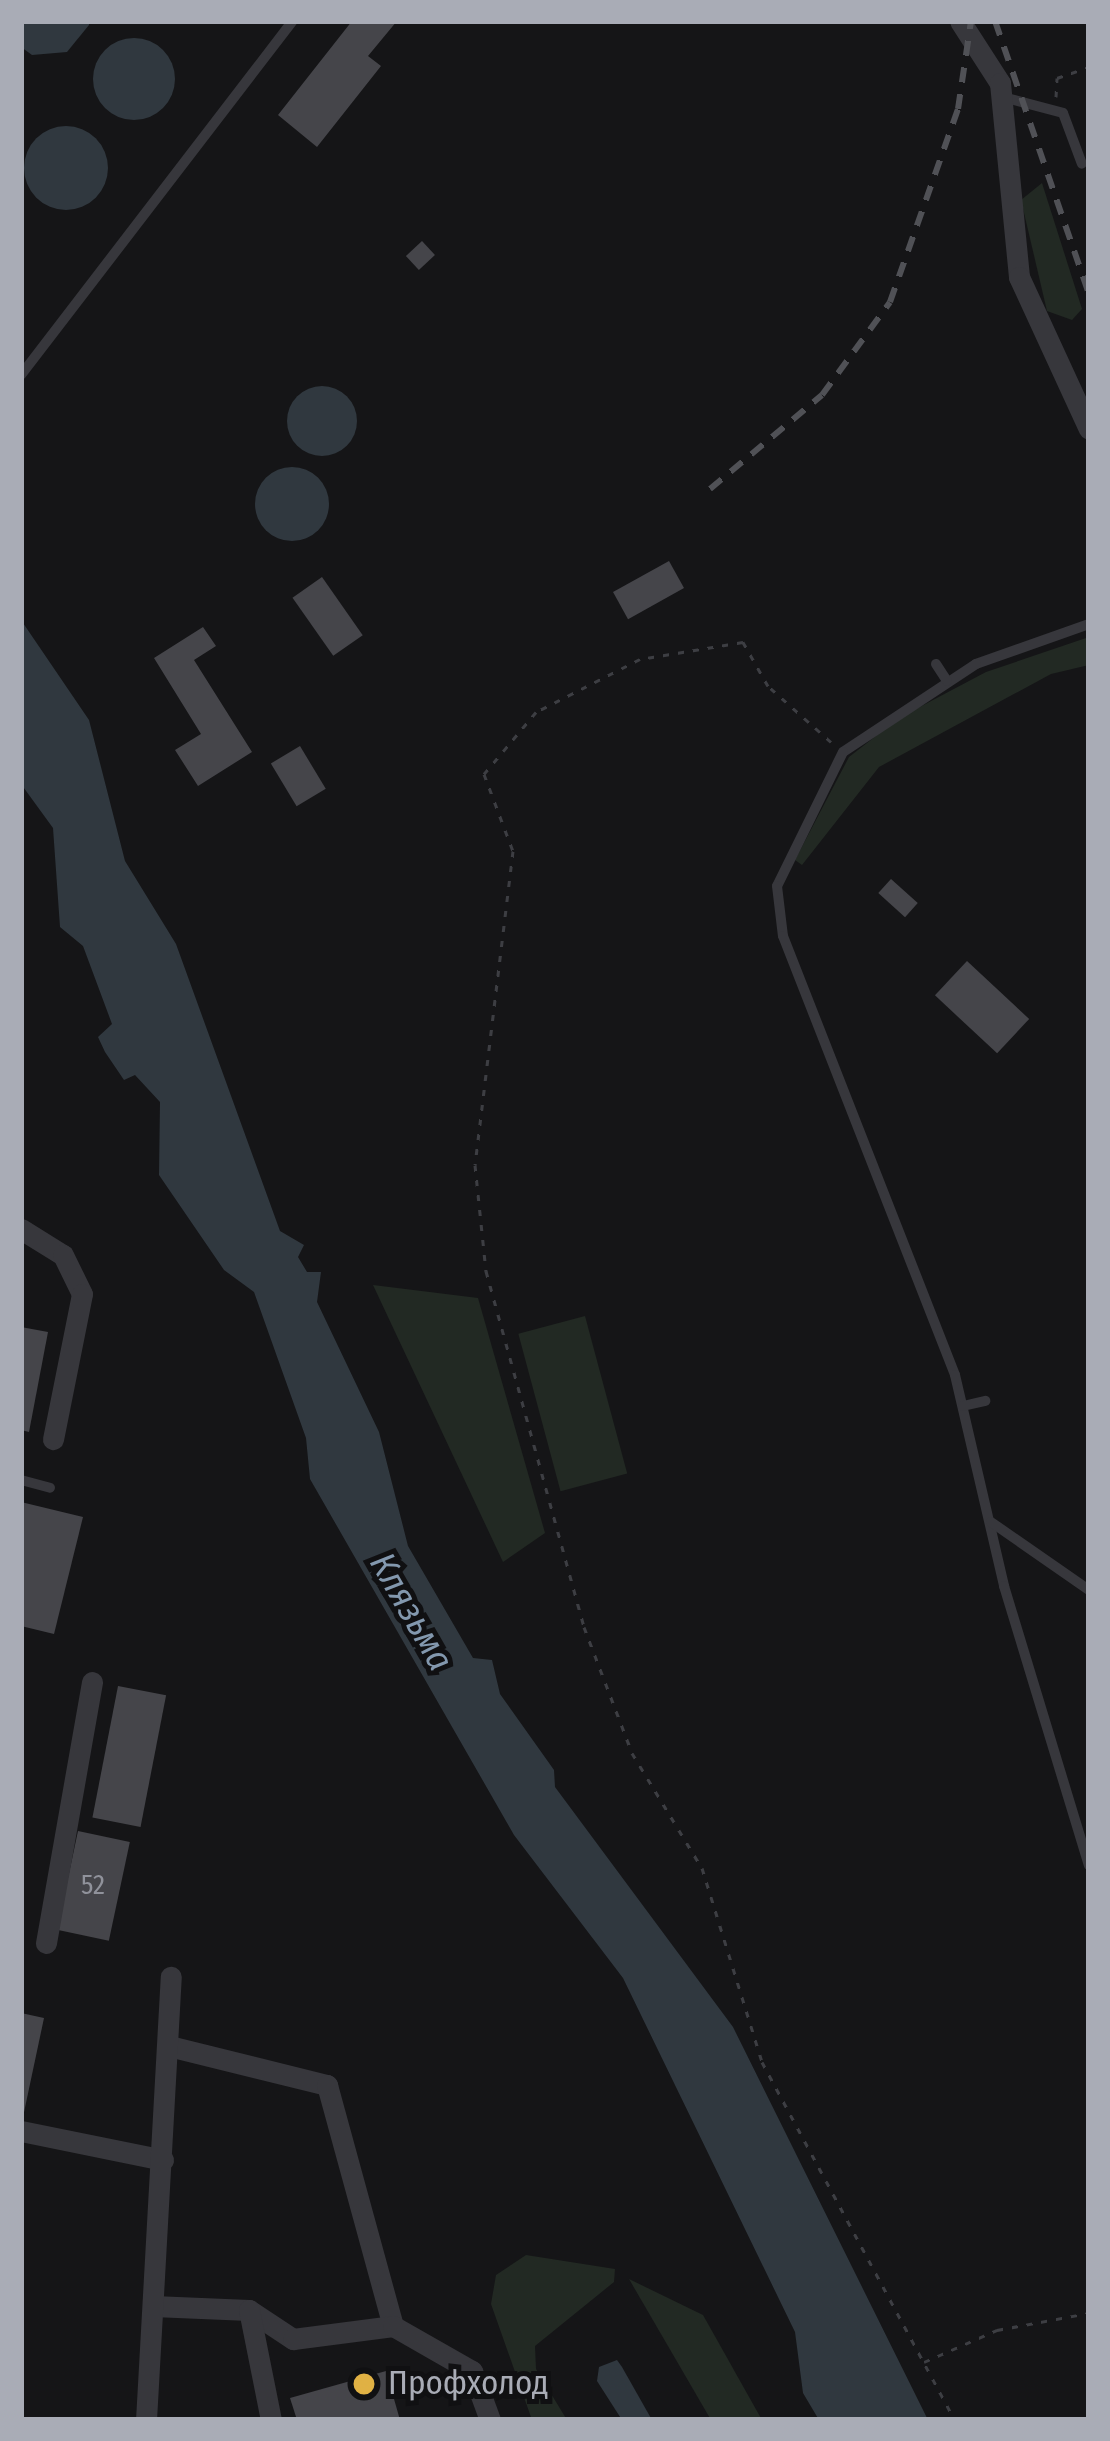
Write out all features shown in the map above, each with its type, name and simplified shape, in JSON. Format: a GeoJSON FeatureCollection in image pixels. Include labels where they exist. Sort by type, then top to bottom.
{"type":"FeatureCollection","features":[{"type":"Feature","properties":{"kind":"street"},"geometry":{"type":"LineString","coordinates":[[960,21],[1002,97],[1019,277],[1089,429]]}},
{"type":"Feature","properties":{"kind":"street"},"geometry":{"type":"LineString","coordinates":[[21,1228],[63,1255],[82,1294],[53,1439]]}},
{"type":"Feature","properties":{"kind":"street"},"geometry":{"type":"LineString","coordinates":[[46,1943],[92,1682]]}},
{"type":"Feature","properties":{"kind":"street"},"geometry":{"type":"LineString","coordinates":[[146,2420],[171,1977]]}},
{"type":"Feature","properties":{"kind":"street"},"geometry":{"type":"LineString","coordinates":[[169,2046],[327,2085],[393,2326]]}},
{"type":"Feature","properties":{"kind":"street"},"geometry":{"type":"LineString","coordinates":[[21,2132],[163,2160]]}},
{"type":"Feature","properties":{"kind":"street"},"geometry":{"type":"LineString","coordinates":[[153,2306],[249,2310],[293,2339],[393,2326],[472,2371],[490,2420]]}},
{"type":"Feature","properties":{"kind":"street"},"geometry":{"type":"LineString","coordinates":[[249,2310],[271,2420]]}},
{"type":"Feature","properties":{"kind":"lane"},"geometry":{"type":"LineString","coordinates":[[21,375],[293,21]]}},
{"type":"Feature","properties":{"kind":"lane"},"geometry":{"type":"LineString","coordinates":[[1002,97],[1065,111],[1082,164]]}},
{"type":"Feature","properties":{"kind":"lane"},"geometry":{"type":"LineString","coordinates":[[1089,624],[947,681],[843,752],[777,886],[783,936],[963,1406],[991,1522],[1089,1864]]}},
{"type":"Feature","properties":{"kind":"lane"},"geometry":{"type":"LineString","coordinates":[[936,664],[947,681]]}},
{"type":"Feature","properties":{"kind":"lane"},"geometry":{"type":"LineString","coordinates":[[963,1406],[985,1402]]}},
{"type":"Feature","properties":{"kind":"lane"},"geometry":{"type":"LineString","coordinates":[[21,1480],[50,1488]]}},
{"type":"Feature","properties":{"kind":"lane"},"geometry":{"type":"LineString","coordinates":[[991,1522],[1089,1590]]}},
{"type":"Feature","properties":{"kind":"path"},"geometry":{"type":"LineString","coordinates":[[1065,111],[1057,79],[1089,67]]}},
{"type":"Feature","properties":{"kind":"path"},"geometry":{"type":"LineString","coordinates":[[843,752],[768,686],[742,641],[640,658],[536,712],[484,774],[513,851],[475,1165],[486,1271],[584,1627],[632,1753],[702,1868],[762,2062],[956,2420]]}},
{"type":"Feature","properties":{"kind":"path"},"geometry":{"type":"LineString","coordinates":[[923,2362],[997,2330],[1089,2313]]}},
{"type":"Feature","properties":{"kind":"shaded area"},"geometry":{"type":"Polygon","coordinates":[[[1042,183],[1082,309],[1072,320],[1047,311],[1021,200],[1042,183]]]}},
{"type":"Feature","properties":{"kind":"shaded area"},"geometry":{"type":"Polygon","coordinates":[[[1089,637],[1089,665],[1051,674],[879,767],[802,865],[795,860],[849,757],[899,718],[986,672],[1089,637]]]}},
{"type":"Feature","properties":{"kind":"shaded area"},"geometry":{"type":"Polygon","coordinates":[[[373,1285],[478,1298],[545,1533],[503,1562],[373,1285]]]}},
{"type":"Feature","properties":{"kind":"shaded area"},"geometry":{"type":"Polygon","coordinates":[[[585,1316],[627,1473],[561,1491],[518,1334],[585,1316]]]}},
{"type":"Feature","properties":{"kind":"shaded area"},"geometry":{"type":"Polygon","coordinates":[[[526,2255],[615,2269],[614,2282],[535,2346],[536,2369],[567,2420],[532,2420],[491,2304],[496,2275],[526,2255]]]}},
{"type":"Feature","properties":{"kind":"shaded area"},"geometry":{"type":"Polygon","coordinates":[[[629,2279],[703,2315],[762,2420],[711,2420],[629,2279]]]}},
{"type":"Feature","properties":{"kind":"water"},"geometry":{"type":"Polygon","coordinates":[[[21,21],[89,21],[89,25],[67,52],[32,55],[21,47],[21,21]]]}},
{"type":"Feature","properties":{"kind":"water"},"geometry":{"type":"Polygon","coordinates":[[[134,38],[163,50],[175,79],[163,108],[134,120],[105,108],[93,79],[105,50],[134,38]]]}},
{"type":"Feature","properties":{"kind":"water"},"geometry":{"type":"Polygon","coordinates":[[[66,126],[96,138],[108,168],[96,198],[66,210],[36,198],[24,168],[36,138],[66,126]]]}},
{"type":"Feature","properties":{"kind":"water"},"geometry":{"type":"Polygon","coordinates":[[[322,386],[347,396],[357,421],[347,446],[322,456],[297,446],[287,421],[297,396],[322,386]]]}},
{"type":"Feature","properties":{"kind":"water"},"geometry":{"type":"Polygon","coordinates":[[[292,467],[306,469],[318,478],[327,490],[327,518],[318,530],[306,539],[292,541],[278,539],[266,530],[257,518],[255,504],[257,490],[266,478],[278,469],[292,467]]]}},
{"type":"Feature","properties":{"kind":"water","name":"Клязьма"},"geometry":{"type":"Polygon","coordinates":[[[21,620],[89,720],[125,861],[176,944],[280,1231],[304,1245],[298,1257],[307,1272],[321,1272],[317,1302],[379,1432],[408,1546],[473,1658],[492,1660],[500,1694],[554,1770],[555,1787],[733,2027],[928,2420],[819,2420],[803,2393],[795,2332],[623,1978],[514,1835],[310,1479],[306,1438],[254,1292],[224,1270],[159,1175],[160,1102],[135,1075],[124,1080],[105,1052],[98,1037],[112,1024],[83,946],[60,927],[53,828],[21,784],[21,620]]]}},
{"type":"Feature","properties":{"kind":"water"},"geometry":{"type":"Polygon","coordinates":[[[617,2360],[652,2420],[622,2420],[597,2381],[599,2367],[617,2360]]]}},
{"type":"Feature","properties":{"kind":"building"},"geometry":{"type":"Polygon","coordinates":[[[352,21],[397,21],[368,56],[381,66],[317,147],[278,115],[352,21]]]}},
{"type":"Feature","properties":{"kind":"building"},"geometry":{"type":"Polygon","coordinates":[[[422,241],[435,255],[419,270],[406,256],[422,241]]]}},
{"type":"Feature","properties":{"kind":"building"},"geometry":{"type":"Polygon","coordinates":[[[669,561],[684,588],[628,619],[613,592],[669,561]]]}},
{"type":"Feature","properties":{"kind":"building"},"geometry":{"type":"Polygon","coordinates":[[[322,577],[363,635],[333,656],[293,598],[322,577]]]}},
{"type":"Feature","properties":{"kind":"building"},"geometry":{"type":"Polygon","coordinates":[[[203,627],[216,646],[194,660],[252,752],[198,786],[175,750],[201,734],[154,658],[203,627]]]}},
{"type":"Feature","properties":{"kind":"building"},"geometry":{"type":"Polygon","coordinates":[[[300,746],[326,789],[297,806],[271,764],[300,746]]]}},
{"type":"Feature","properties":{"kind":"building"},"geometry":{"type":"Polygon","coordinates":[[[891,879],[918,903],[905,917],[878,893],[891,879]]]}},
{"type":"Feature","properties":{"kind":"building"},"geometry":{"type":"Polygon","coordinates":[[[967,961],[1029,1019],[997,1053],[935,995],[967,961]]]}},
{"type":"Feature","properties":{"kind":"building"},"geometry":{"type":"Polygon","coordinates":[[[21,1327],[48,1332],[29,1432],[21,1430],[21,1327]]]}},
{"type":"Feature","properties":{"kind":"building"},"geometry":{"type":"Polygon","coordinates":[[[21,1502],[83,1517],[54,1634],[21,1626],[21,1502]]]}},
{"type":"Feature","properties":{"kind":"building"},"geometry":{"type":"Polygon","coordinates":[[[118,1686],[166,1695],[141,1827],[92,1818],[118,1686]]]}},
{"type":"Feature","properties":{"kind":"building"},"geometry":{"type":"Polygon","coordinates":[[[78,1831],[130,1842],[109,1941],[57,1930],[78,1831]]]}},
{"type":"Feature","properties":{"kind":"building"},"geometry":{"type":"Polygon","coordinates":[[[21,2013],[44,2018],[23,2117],[21,2116],[21,2013]]]}},
{"type":"Feature","properties":{"kind":"building","name":"Профхолод"},"geometry":{"type":"Polygon","coordinates":[[[386,2371],[400,2420],[297,2420],[290,2398],[386,2371]]]}},
{"type":"Feature","properties":{"kind":"railway"},"geometry":{"type":"LineString","coordinates":[[710,489],[822,395],[890,302],[958,109],[971,21]]}},
{"type":"Feature","properties":{"kind":"railway"},"geometry":{"type":"LineString","coordinates":[[995,21],[1089,294]]}},
{"type":"Feature","properties":{"kind":"place","name":"Профхолод"},"geometry":{"type":"Point","coordinates":[364,2384]}}]}
